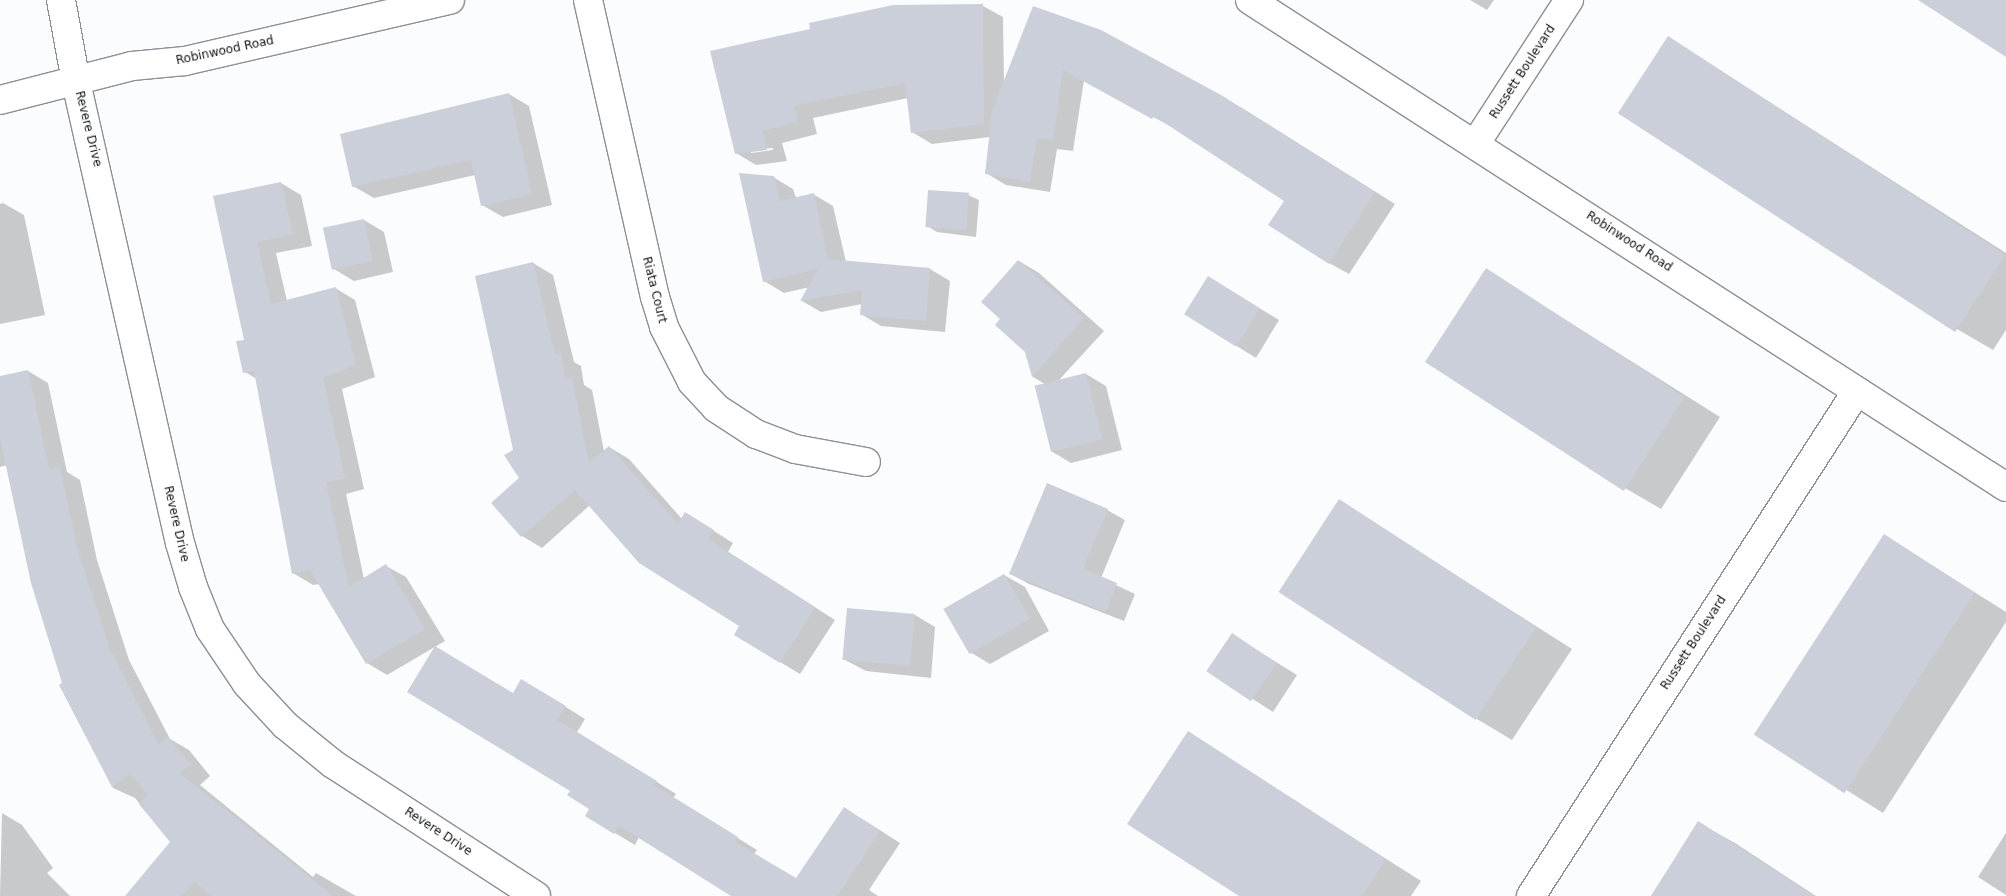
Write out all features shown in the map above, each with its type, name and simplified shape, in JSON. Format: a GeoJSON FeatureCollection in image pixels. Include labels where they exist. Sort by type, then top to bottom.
{"type":"FeatureCollection","features":[{"type":"Feature","properties":{"kind":"street","name":"Revere Drive"},"geometry":{"type":"LineString","coordinates":[[61,0],[76,82],[180,544],[193,587],[210,629],[247,684],[285,725],[333,764],[536,896]]}},
{"type":"Feature","properties":{"kind":"street","name":"Robinwood Road"},"geometry":{"type":"LineString","coordinates":[[0,100],[76,82],[132,66],[185,60],[450,0]]}},
{"type":"Feature","properties":{"kind":"street","name":"Riata Court"},"geometry":{"type":"LineString","coordinates":[[588,0],[655,297],[667,334],[692,382],[716,408],[756,434],[795,449],[866,462]]}},
{"type":"Feature","properties":{"kind":"street","name":"Robinwood Road"},"geometry":{"type":"LineString","coordinates":[[1250,0],[1476,143],[2006,487]]}},
{"type":"Feature","properties":{"kind":"street","name":"Russett Boulevard"},"geometry":{"type":"LineString","coordinates":[[1476,143],[1569,0]]}},
{"type":"Feature","properties":{"kind":"street","name":"Russett Boulevard"},"geometry":{"type":"LineString","coordinates":[[1530,896],[1857,391]]}},
{"type":"Feature","properties":{"kind":"building"},"geometry":{"type":"Polygon","coordinates":[[[1918,0],[2006,0],[2006,57],[1918,0]]]}},
{"type":"Feature","properties":{"kind":"building"},"geometry":{"type":"Polygon","coordinates":[[[983,4],[984,124],[911,133],[905,83],[794,106],[798,122],[762,131],[767,150],[735,154],[710,51],[810,29],[809,23],[893,5],[983,4]]]}},
{"type":"Feature","properties":{"kind":"building"},"geometry":{"type":"Polygon","coordinates":[[[1033,6],[1101,30],[1221,95],[1375,192],[1329,264],[1268,225],[1284,201],[1154,116],[1152,119],[1063,70],[1053,140],[1037,138],[1030,182],[985,174],[992,111],[1033,6]]]}},
{"type":"Feature","properties":{"kind":"building"},"geometry":{"type":"Polygon","coordinates":[[[1668,36],[2005,255],[1955,332],[1618,113],[1668,36]]]}},
{"type":"Feature","properties":{"kind":"building"},"geometry":{"type":"Polygon","coordinates":[[[509,93],[532,194],[481,206],[471,160],[352,187],[340,134],[509,93]]]}},
{"type":"Feature","properties":{"kind":"building"},"geometry":{"type":"Polygon","coordinates":[[[739,173],[774,176],[780,201],[814,193],[828,259],[930,268],[926,321],[860,315],[862,290],[800,301],[818,269],[763,282],[739,173]]]}},
{"type":"Feature","properties":{"kind":"building"},"geometry":{"type":"Polygon","coordinates":[[[281,182],[293,234],[257,242],[271,304],[336,287],[356,365],[323,378],[345,478],[326,483],[349,587],[386,564],[425,629],[366,664],[310,570],[292,574],[254,371],[243,373],[236,341],[244,340],[213,196],[281,182]]]}},
{"type":"Feature","properties":{"kind":"building"},"geometry":{"type":"Polygon","coordinates":[[[928,190],[969,193],[966,230],[925,227],[928,190]]]}},
{"type":"Feature","properties":{"kind":"building"},"geometry":{"type":"Polygon","coordinates":[[[364,219],[373,261],[332,270],[323,228],[364,219]]]}},
{"type":"Feature","properties":{"kind":"building"},"geometry":{"type":"Polygon","coordinates":[[[1018,260],[1084,318],[1032,377],[1025,352],[995,325],[1000,319],[981,302],[1018,260]]]}},
{"type":"Feature","properties":{"kind":"building"},"geometry":{"type":"Polygon","coordinates":[[[533,262],[555,354],[561,353],[565,378],[572,377],[589,463],[609,446],[678,524],[685,512],[714,530],[708,539],[815,607],[780,663],[734,635],[739,626],[639,563],[575,490],[521,537],[491,503],[519,478],[504,455],[513,450],[475,276],[533,262]]]}},
{"type":"Feature","properties":{"kind":"building"},"geometry":{"type":"Polygon","coordinates":[[[1486,268],[1685,397],[1624,491],[1425,362],[1486,268]]]}},
{"type":"Feature","properties":{"kind":"building"},"geometry":{"type":"Polygon","coordinates":[[[1208,276],[1260,308],[1236,346],[1184,314],[1208,276]]]}},
{"type":"Feature","properties":{"kind":"building"},"geometry":{"type":"Polygon","coordinates":[[[28,370],[49,469],[60,467],[77,547],[109,647],[159,745],[168,737],[191,764],[180,773],[333,896],[211,896],[194,881],[182,896],[125,896],[170,842],[139,804],[148,795],[130,774],[112,787],[59,685],[62,683],[31,583],[0,438],[0,376],[28,370]]]}},
{"type":"Feature","properties":{"kind":"building"},"geometry":{"type":"Polygon","coordinates":[[[1086,373],[1102,439],[1051,452],[1035,386],[1086,373]]]}},
{"type":"Feature","properties":{"kind":"building"},"geometry":{"type":"Polygon","coordinates":[[[1047,483],[1108,509],[1083,569],[1117,583],[1106,612],[1009,574],[1047,483]]]}},
{"type":"Feature","properties":{"kind":"building"},"geometry":{"type":"Polygon","coordinates":[[[1339,499],[1536,627],[1476,720],[1279,592],[1339,499]]]}},
{"type":"Feature","properties":{"kind":"building"},"geometry":{"type":"Polygon","coordinates":[[[1884,534],[1975,593],[1844,793],[1754,734],[1884,534]]]}},
{"type":"Feature","properties":{"kind":"building"},"geometry":{"type":"Polygon","coordinates":[[[1004,574],[1030,619],[969,654],[943,609],[1004,574]]]}},
{"type":"Feature","properties":{"kind":"building"},"geometry":{"type":"Polygon","coordinates":[[[847,608],[915,614],[910,666],[842,660],[847,608]]]}},
{"type":"Feature","properties":{"kind":"building"},"geometry":{"type":"Polygon","coordinates":[[[1232,633],[1277,663],[1251,701],[1206,671],[1232,633]]]}},
{"type":"Feature","properties":{"kind":"building"},"geometry":{"type":"Polygon","coordinates":[[[435,646],[513,693],[521,679],[566,706],[557,720],[657,781],[654,785],[738,837],[735,842],[796,878],[844,807],[880,831],[837,896],[731,896],[619,826],[614,834],[585,816],[589,809],[567,795],[570,791],[407,692],[435,646]]]}},
{"type":"Feature","properties":{"kind":"building"},"geometry":{"type":"Polygon","coordinates":[[[1188,731],[1386,859],[1362,896],[1239,896],[1127,824],[1188,731]]]}},
{"type":"Feature","properties":{"kind":"building"},"geometry":{"type":"Polygon","coordinates":[[[1698,821],[1740,848],[1814,896],[1651,896],[1698,821]]]}}]}
